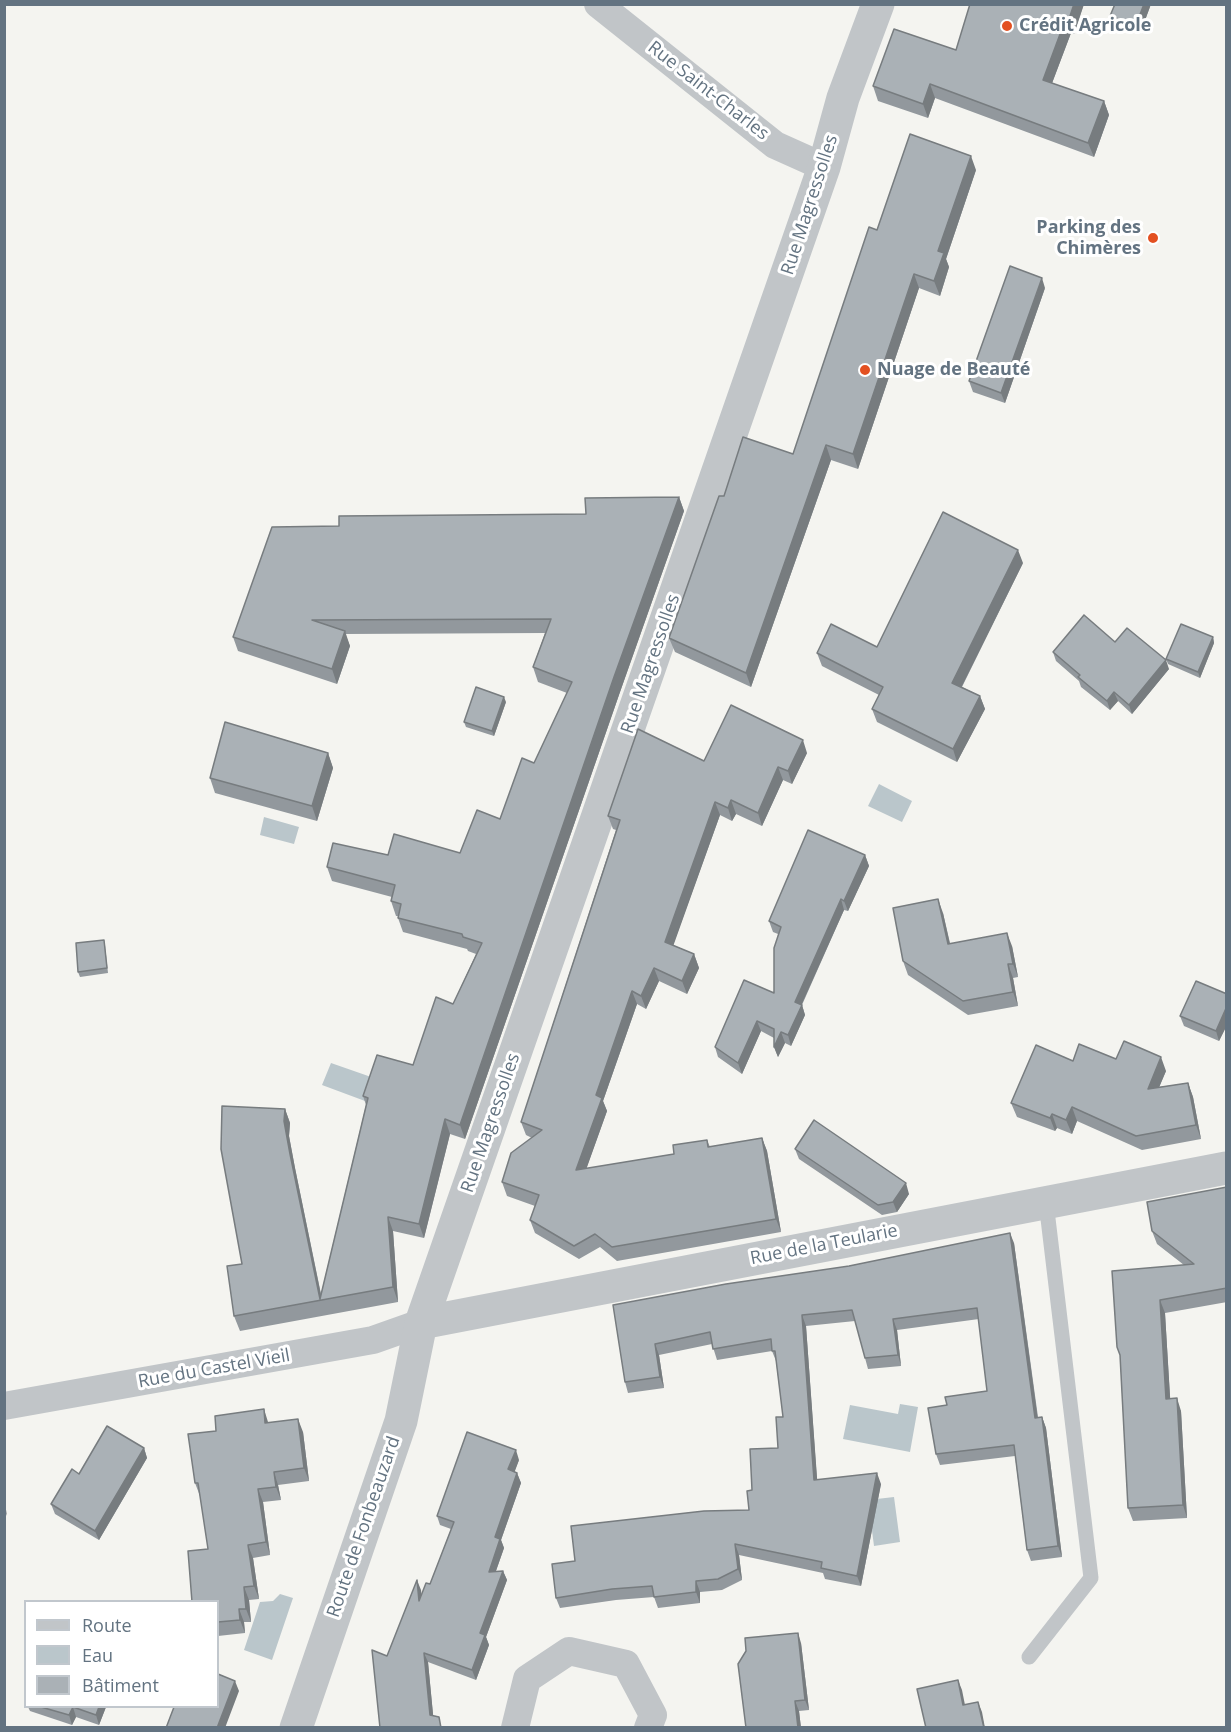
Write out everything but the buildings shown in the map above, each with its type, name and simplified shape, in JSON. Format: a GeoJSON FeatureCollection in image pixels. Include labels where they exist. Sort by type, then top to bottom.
{"type":"FeatureCollection","features":[{"type":"Feature","properties":{"kind":"street","name":"Rue Saint-Charles"},"geometry":{"type":"LineString","coordinates":[[598,4],[775,145],[824,168]]}},
{"type":"Feature","properties":{"kind":"street","name":"Rue Magressolles"},"geometry":{"type":"LineString","coordinates":[[421,1323],[824,168],[843,98],[878,4]]}},
{"type":"Feature","properties":{"kind":"street","name":"Rue de la Teularie"},"geometry":{"type":"LineString","coordinates":[[421,1323],[1227,1168]]}},
{"type":"Feature","properties":{"kind":"street","name":"Rue du Castel Vieil"},"geometry":{"type":"LineString","coordinates":[[4,1406],[373,1340],[421,1323]]}},
{"type":"Feature","properties":{"kind":"street","name":"Route de Fonbeauzard"},"geometry":{"type":"LineString","coordinates":[[296,1728],[401,1421],[421,1323]]}},
{"type":"Feature","properties":{"kind":"street"},"geometry":{"type":"LineString","coordinates":[[515,1728],[527,1679],[569,1651],[626,1664],[653,1715],[648,1728]]}},
{"type":"Feature","properties":{"kind":"lane"},"geometry":{"type":"LineString","coordinates":[[1029,1657],[1090,1578],[1046,1202]]}},
{"type":"Feature","properties":{"kind":"water"},"geometry":{"type":"Polygon","coordinates":[[[879,784],[912,801],[902,822],[868,806],[879,784]]]}},
{"type":"Feature","properties":{"kind":"water"},"geometry":{"type":"Polygon","coordinates":[[[264,817],[299,827],[294,844],[260,835],[264,817]]]}},
{"type":"Feature","properties":{"kind":"water"},"geometry":{"type":"Polygon","coordinates":[[[331,1063],[374,1078],[365,1101],[322,1085],[331,1063]]]}},
{"type":"Feature","properties":{"kind":"water"},"geometry":{"type":"Polygon","coordinates":[[[900,1404],[918,1407],[910,1452],[843,1439],[850,1405],[898,1414],[900,1404]]]}},
{"type":"Feature","properties":{"kind":"water"},"geometry":{"type":"Polygon","coordinates":[[[894,1497],[900,1542],[874,1546],[868,1500],[894,1497]]]}},
{"type":"Feature","properties":{"kind":"water"},"geometry":{"type":"Polygon","coordinates":[[[280,1594],[293,1598],[272,1660],[244,1650],[260,1602],[273,1601],[280,1594]]]}},
{"type":"Feature","properties":{"kind":"place","name":"Crédit Agricole"},"geometry":{"type":"Point","coordinates":[1007,26]}},
{"type":"Feature","properties":{"kind":"place","name":"Parking des Chimères"},"geometry":{"type":"Point","coordinates":[1153,238]}},
{"type":"Feature","properties":{"kind":"place","name":"Nuage de Beauté"},"geometry":{"type":"Point","coordinates":[865,370]}}]}
